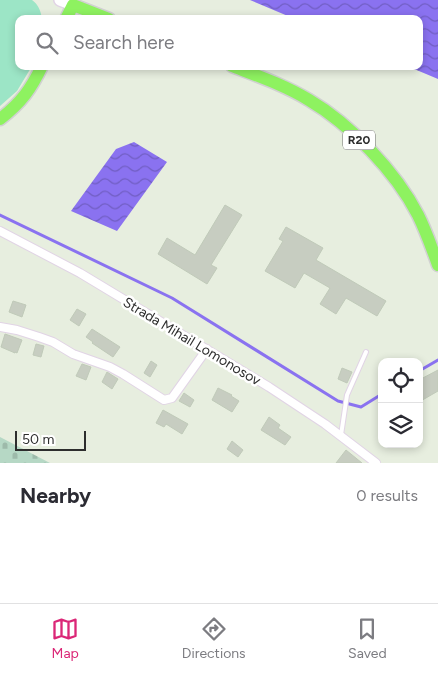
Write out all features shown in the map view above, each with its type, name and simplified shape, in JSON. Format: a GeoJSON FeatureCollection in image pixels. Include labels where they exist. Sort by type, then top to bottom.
{"type":"FeatureCollection","features":[{"type":"Feature","properties":{"kind":"main road"},"geometry":{"type":"LineString","coordinates":[[60,0],[98,15]]}},
{"type":"Feature","properties":{"kind":"main road"},"geometry":{"type":"LineString","coordinates":[[68,15],[73,5]]}},
{"type":"Feature","properties":{"kind":"main road"},"geometry":{"type":"LineString","coordinates":[[0,119],[20,102],[31,89],[40,70]]}},
{"type":"Feature","properties":{"kind":"main road","name":"R20"},"geometry":{"type":"LineString","coordinates":[[242,70],[276,83],[308,99],[330,114],[357,137],[385,167],[408,199],[420,221],[438,265]]}},
{"type":"Feature","properties":{"kind":"street","name":"Strada Mihail Lomonosov"},"geometry":{"type":"LineString","coordinates":[[0,231],[80,273],[269,387],[324,424],[376,463]]}},
{"type":"Feature","properties":{"kind":"street"},"geometry":{"type":"LineString","coordinates":[[0,327],[17,330],[53,342],[73,354],[110,367],[164,400],[172,398],[207,349]]}},
{"type":"Feature","properties":{"kind":"lane"},"geometry":{"type":"LineString","coordinates":[[341,437],[347,394],[366,352]]}},
{"type":"Feature","properties":{"kind":"green space"},"geometry":{"type":"Polygon","coordinates":[[[0,0],[32,0],[39,8],[41,15],[15,15],[15,70],[30,70],[17,91],[0,106],[0,0]]]}},
{"type":"Feature","properties":{"kind":"green space"},"geometry":{"type":"Polygon","coordinates":[[[0,437],[50,463],[0,463],[0,437]]]}},
{"type":"Feature","properties":{"kind":"water"},"geometry":{"type":"Polygon","coordinates":[[[250,0],[438,0],[438,79],[417,70],[423,70],[423,15],[286,15],[250,0]]]}},
{"type":"Feature","properties":{"kind":"water"},"geometry":{"type":"Polygon","coordinates":[[[134,142],[167,162],[117,231],[71,211],[116,149],[134,142]]]}},
{"type":"Feature","properties":{"kind":"building"},"geometry":{"type":"Polygon","coordinates":[[[225,205],[242,215],[211,265],[217,268],[207,284],[158,254],[167,238],[195,255],[225,205]]]}},
{"type":"Feature","properties":{"kind":"building"},"geometry":{"type":"Polygon","coordinates":[[[286,227],[323,248],[316,260],[386,301],[377,316],[346,298],[336,314],[320,304],[330,288],[304,273],[295,288],[265,271],[283,241],[279,239],[286,227]]]}},
{"type":"Feature","properties":{"kind":"building"},"geometry":{"type":"Polygon","coordinates":[[[13,301],[26,305],[22,317],[9,312],[13,301]]]}},
{"type":"Feature","properties":{"kind":"building"},"geometry":{"type":"Polygon","coordinates":[[[77,309],[86,314],[79,326],[70,320],[77,309]]]}},
{"type":"Feature","properties":{"kind":"building"},"geometry":{"type":"Polygon","coordinates":[[[92,329],[120,347],[113,357],[86,337],[92,329]]]}},
{"type":"Feature","properties":{"kind":"building"},"geometry":{"type":"Polygon","coordinates":[[[5,334],[22,340],[17,353],[1,347],[5,334]]]}},
{"type":"Feature","properties":{"kind":"building"},"geometry":{"type":"Polygon","coordinates":[[[36,344],[44,346],[41,357],[33,355],[36,344]]]}},
{"type":"Feature","properties":{"kind":"building"},"geometry":{"type":"Polygon","coordinates":[[[151,361],[157,365],[150,377],[144,373],[151,361]]]}},
{"type":"Feature","properties":{"kind":"building"},"geometry":{"type":"Polygon","coordinates":[[[82,364],[91,367],[86,380],[76,376],[82,364]]]}},
{"type":"Feature","properties":{"kind":"building"},"geometry":{"type":"Polygon","coordinates":[[[342,368],[352,372],[347,383],[338,379],[342,368]]]}},
{"type":"Feature","properties":{"kind":"building"},"geometry":{"type":"Polygon","coordinates":[[[438,370],[438,391],[423,400],[423,378],[438,370]]]}},
{"type":"Feature","properties":{"kind":"building"},"geometry":{"type":"Polygon","coordinates":[[[107,372],[118,379],[112,389],[102,382],[107,372]]]}},
{"type":"Feature","properties":{"kind":"building"},"geometry":{"type":"Polygon","coordinates":[[[218,388],[239,401],[232,412],[212,400],[218,388]]]}},
{"type":"Feature","properties":{"kind":"building"},"geometry":{"type":"Polygon","coordinates":[[[184,393],[194,400],[190,407],[179,401],[184,393]]]}},
{"type":"Feature","properties":{"kind":"building"},"geometry":{"type":"Polygon","coordinates":[[[163,410],[188,424],[182,434],[166,424],[164,427],[156,423],[163,410]]]}},
{"type":"Feature","properties":{"kind":"building"},"geometry":{"type":"Polygon","coordinates":[[[269,417],[280,425],[278,428],[291,437],[285,445],[261,430],[269,417]]]}},
{"type":"Feature","properties":{"kind":"building"},"geometry":{"type":"Polygon","coordinates":[[[232,441],[243,450],[238,457],[227,449],[232,441]]]}},
{"type":"Feature","properties":{"kind":"building"},"geometry":{"type":"Polygon","coordinates":[[[346,450],[362,463],[336,463],[346,450]]]}},
{"type":"Feature","properties":{"kind":"waterway"},"geometry":{"type":"LineString","coordinates":[[0,215],[172,298],[338,401],[361,407],[378,396]]}},
{"type":"Feature","properties":{"kind":"waterway"},"geometry":{"type":"LineString","coordinates":[[423,369],[438,360]]}}]}
